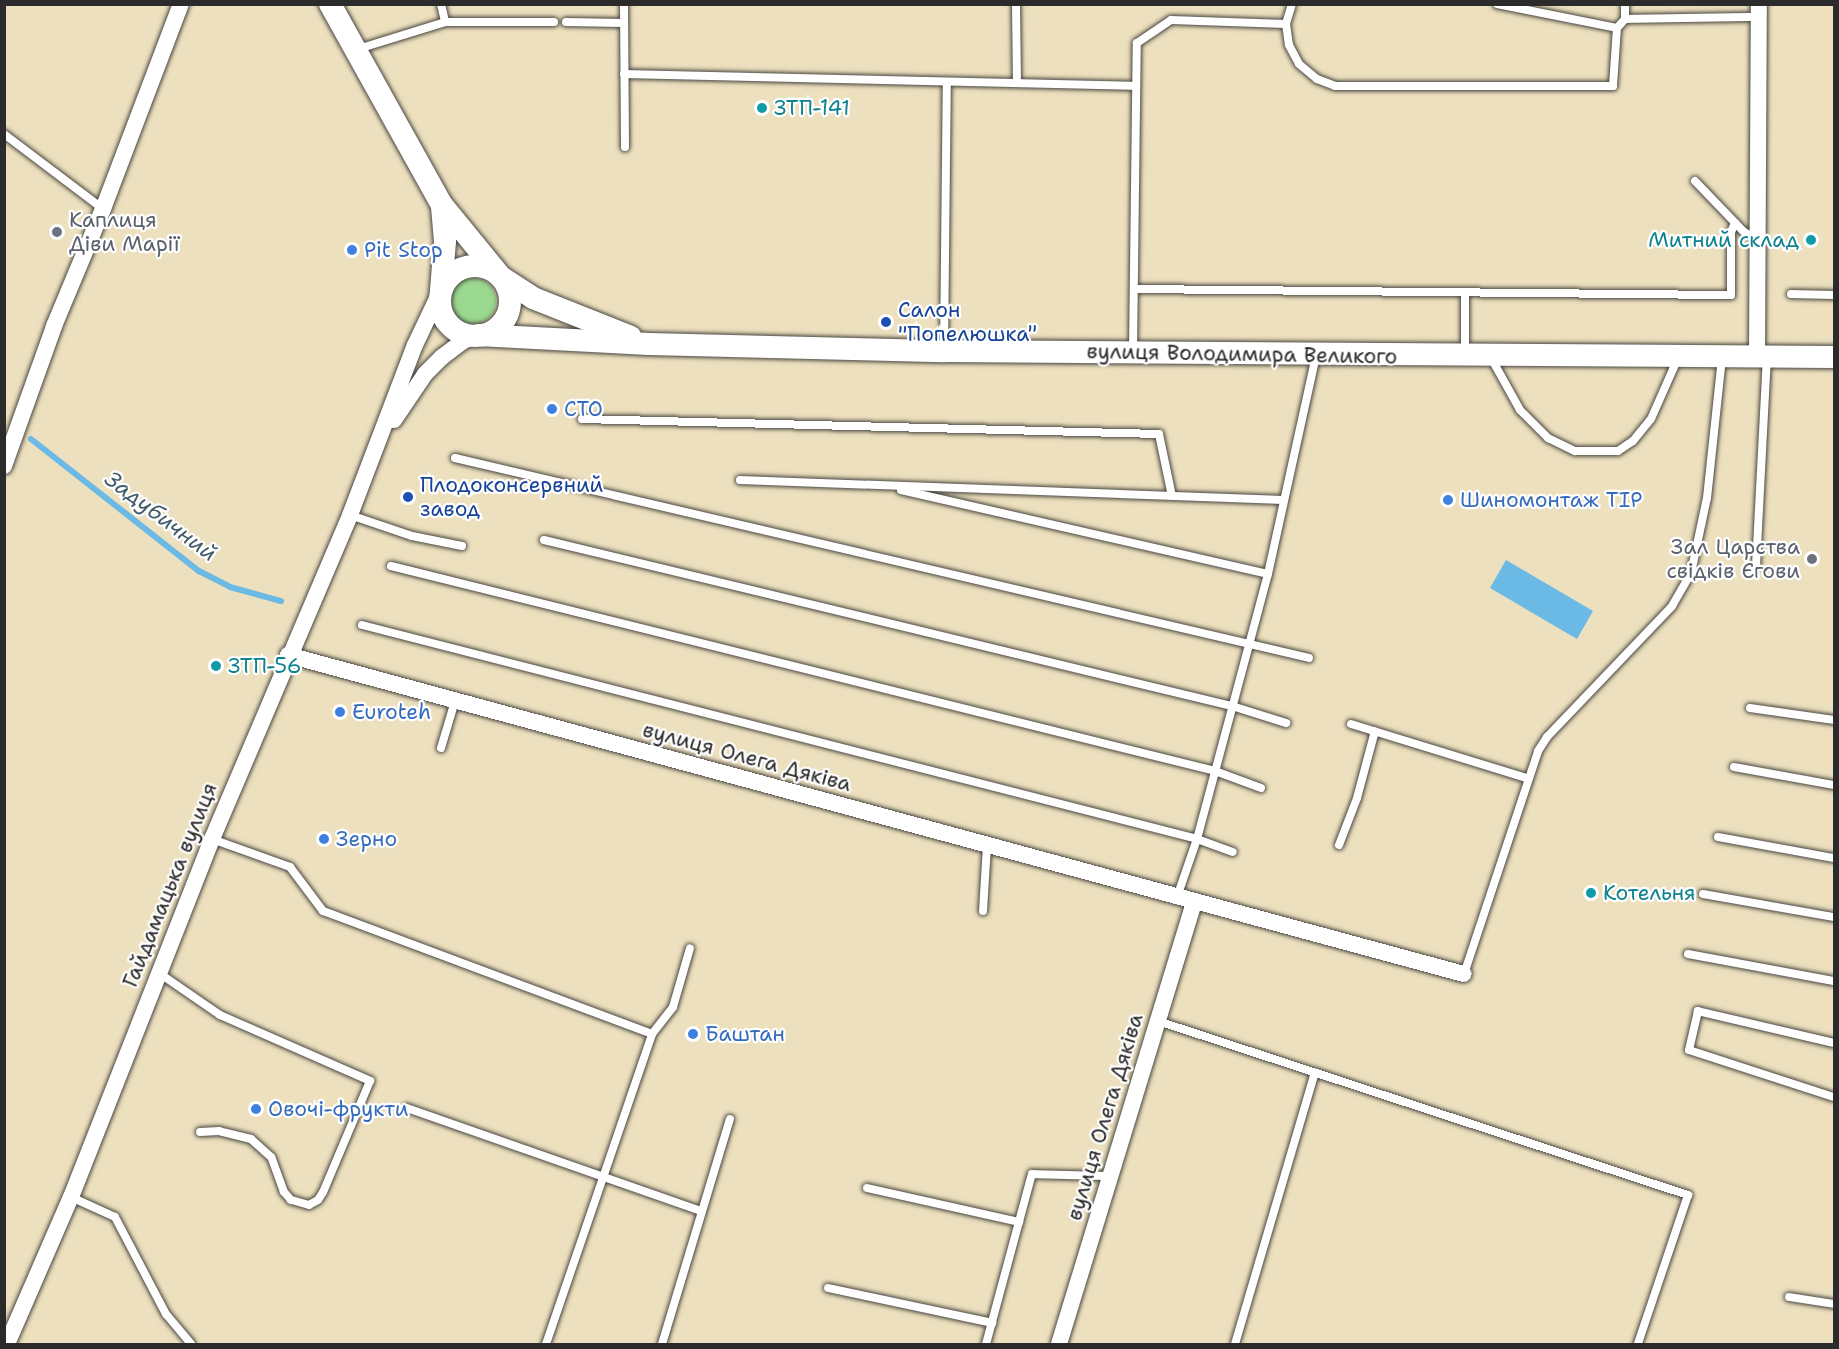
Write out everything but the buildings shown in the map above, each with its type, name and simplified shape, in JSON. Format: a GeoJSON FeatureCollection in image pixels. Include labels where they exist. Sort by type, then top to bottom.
{"type":"FeatureCollection","features":[{"type":"Feature","properties":{"kind":"street"},"geometry":{"type":"LineString","coordinates":[[4,466],[54,326],[181,4]]}},
{"type":"Feature","properties":{"kind":"street","name":"вулиця Володимира Великого"},"geometry":{"type":"LineString","coordinates":[[330,4],[442,205],[501,277],[533,298],[649,344]]}},
{"type":"Feature","properties":{"kind":"street"},"geometry":{"type":"LineString","coordinates":[[1759,11],[1757,240],[1762,357]]}},
{"type":"Feature","properties":{"kind":"street","name":"вулиця Володимира Великого"},"geometry":{"type":"LineString","coordinates":[[441,291],[445,242],[442,205]]}},
{"type":"Feature","properties":{"kind":"street"},"geometry":{"type":"LineString","coordinates":[[483,267],[501,277],[509,294],[507,312],[496,328],[478,335],[459,332],[451,326],[441,309],[441,291],[447,280],[463,268],[483,267]]}},
{"type":"Feature","properties":{"kind":"street","name":"Гайдамацька вулиця"},"geometry":{"type":"LineString","coordinates":[[7,1344],[71,1197],[212,839],[288,655],[350,515],[415,345],[441,291]]}},
{"type":"Feature","properties":{"kind":"street","name":"вулиця Володимира Великого"},"geometry":{"type":"LineString","coordinates":[[478,335],[649,344],[944,351],[1834,357]]}},
{"type":"Feature","properties":{"kind":"street","name":"Гайдамацька вулиця"},"geometry":{"type":"LineString","coordinates":[[379,443],[425,374],[451,349],[478,335]]}},
{"type":"Feature","properties":{"kind":"street","name":"вулиця Олега Дяківа"},"geometry":{"type":"LineString","coordinates":[[288,655],[1464,974]]}},
{"type":"Feature","properties":{"kind":"street","name":"вулиця Олега Дяківа"},"geometry":{"type":"LineString","coordinates":[[1059,1344],[1194,902]]}},
{"type":"Feature","properties":{"kind":"lane"},"geometry":{"type":"LineString","coordinates":[[441,4],[445,22]]}},
{"type":"Feature","properties":{"kind":"lane"},"geometry":{"type":"LineString","coordinates":[[624,4],[625,147]]}},
{"type":"Feature","properties":{"kind":"lane"},"geometry":{"type":"LineString","coordinates":[[1016,4],[1017,83]]}},
{"type":"Feature","properties":{"kind":"lane"},"geometry":{"type":"LineString","coordinates":[[1292,4],[1286,24],[1289,45],[1299,64],[1317,80],[1335,86],[1613,86],[1617,28],[1625,19],[1625,4]]}},
{"type":"Feature","properties":{"kind":"lane"},"geometry":{"type":"LineString","coordinates":[[1497,4],[1617,28]]}},
{"type":"Feature","properties":{"kind":"lane"},"geometry":{"type":"LineString","coordinates":[[1625,19],[1759,11]]}},
{"type":"Feature","properties":{"kind":"lane"},"geometry":{"type":"LineString","coordinates":[[1133,352],[1137,43],[1171,20],[1286,24]]}},
{"type":"Feature","properties":{"kind":"lane"},"geometry":{"type":"LineString","coordinates":[[356,49],[445,22],[554,22]]}},
{"type":"Feature","properties":{"kind":"lane"},"geometry":{"type":"LineString","coordinates":[[566,22],[624,22]]}},
{"type":"Feature","properties":{"kind":"lane"},"geometry":{"type":"LineString","coordinates":[[624,74],[1136,86]]}},
{"type":"Feature","properties":{"kind":"lane"},"geometry":{"type":"LineString","coordinates":[[944,351],[947,82]]}},
{"type":"Feature","properties":{"kind":"lane"},"geometry":{"type":"LineString","coordinates":[[4,134],[102,208]]}},
{"type":"Feature","properties":{"kind":"lane"},"geometry":{"type":"LineString","coordinates":[[1695,181],[1735,223],[1757,240]]}},
{"type":"Feature","properties":{"kind":"lane"},"geometry":{"type":"LineString","coordinates":[[1134,289],[1731,295],[1731,232],[1735,223]]}},
{"type":"Feature","properties":{"kind":"lane"},"geometry":{"type":"LineString","coordinates":[[1465,292],[1465,356]]}},
{"type":"Feature","properties":{"kind":"lane"},"geometry":{"type":"LineString","coordinates":[[1791,294],[1834,295]]}},
{"type":"Feature","properties":{"kind":"lane"},"geometry":{"type":"LineString","coordinates":[[1177,898],[1197,839],[1268,574],[1316,354]]}},
{"type":"Feature","properties":{"kind":"lane"},"geometry":{"type":"LineString","coordinates":[[1490,356],[1503,384],[1520,410],[1548,438],[1575,451],[1618,451],[1633,441],[1651,419],[1679,357]]}},
{"type":"Feature","properties":{"kind":"lane"},"geometry":{"type":"LineString","coordinates":[[1464,974],[1527,778],[1538,751],[1547,737],[1672,606],[1691,573],[1707,498],[1722,357]]}},
{"type":"Feature","properties":{"kind":"lane"},"geometry":{"type":"LineString","coordinates":[[1756,566],[1762,357]]}},
{"type":"Feature","properties":{"kind":"lane"},"geometry":{"type":"LineString","coordinates":[[582,419],[1160,434],[1172,496]]}},
{"type":"Feature","properties":{"kind":"lane"},"geometry":{"type":"LineString","coordinates":[[455,458],[1309,658]]}},
{"type":"Feature","properties":{"kind":"lane"},"geometry":{"type":"LineString","coordinates":[[740,480],[1284,500]]}},
{"type":"Feature","properties":{"kind":"lane"},"geometry":{"type":"LineString","coordinates":[[880,485],[1268,574]]}},
{"type":"Feature","properties":{"kind":"lane"},"geometry":{"type":"LineString","coordinates":[[350,515],[412,536],[462,546]]}},
{"type":"Feature","properties":{"kind":"lane"},"geometry":{"type":"LineString","coordinates":[[544,540],[1232,706],[1286,723]]}},
{"type":"Feature","properties":{"kind":"lane"},"geometry":{"type":"LineString","coordinates":[[391,566],[1215,771],[1261,788]]}},
{"type":"Feature","properties":{"kind":"lane"},"geometry":{"type":"LineString","coordinates":[[362,625],[1197,839],[1233,852]]}},
{"type":"Feature","properties":{"kind":"lane"},"geometry":{"type":"LineString","coordinates":[[441,748],[455,701]]}},
{"type":"Feature","properties":{"kind":"lane"},"geometry":{"type":"LineString","coordinates":[[1750,708],[1834,720]]}},
{"type":"Feature","properties":{"kind":"lane"},"geometry":{"type":"LineString","coordinates":[[1351,724],[1527,778]]}},
{"type":"Feature","properties":{"kind":"lane"},"geometry":{"type":"LineString","coordinates":[[1339,845],[1357,798],[1375,731]]}},
{"type":"Feature","properties":{"kind":"lane"},"geometry":{"type":"LineString","coordinates":[[1734,767],[1834,785]]}},
{"type":"Feature","properties":{"kind":"lane"},"geometry":{"type":"LineString","coordinates":[[1718,837],[1834,858]]}},
{"type":"Feature","properties":{"kind":"lane"},"geometry":{"type":"LineString","coordinates":[[212,839],[290,867],[323,911],[652,1034]]}},
{"type":"Feature","properties":{"kind":"lane"},"geometry":{"type":"LineString","coordinates":[[983,911],[987,846]]}},
{"type":"Feature","properties":{"kind":"lane"},"geometry":{"type":"LineString","coordinates":[[1703,894],[1834,917]]}},
{"type":"Feature","properties":{"kind":"lane"},"geometry":{"type":"LineString","coordinates":[[546,1344],[652,1034],[673,1006],[690,948]]}},
{"type":"Feature","properties":{"kind":"lane"},"geometry":{"type":"LineString","coordinates":[[1688,954],[1834,981]]}},
{"type":"Feature","properties":{"kind":"lane"},"geometry":{"type":"LineString","coordinates":[[159,974],[220,1016],[370,1081],[323,1192],[318,1200],[309,1205],[291,1200],[284,1192],[271,1157],[251,1140],[219,1131],[200,1132]]}},
{"type":"Feature","properties":{"kind":"lane"},"geometry":{"type":"LineString","coordinates":[[1834,1043],[1698,1011],[1689,1050],[1834,1097]]}},
{"type":"Feature","properties":{"kind":"lane"},"geometry":{"type":"LineString","coordinates":[[1158,1021],[1688,1195],[1638,1344]]}},
{"type":"Feature","properties":{"kind":"lane"},"geometry":{"type":"LineString","coordinates":[[1234,1344],[1315,1073]]}},
{"type":"Feature","properties":{"kind":"lane"},"geometry":{"type":"LineString","coordinates":[[407,1108],[701,1211]]}},
{"type":"Feature","properties":{"kind":"lane"},"geometry":{"type":"LineString","coordinates":[[662,1344],[730,1119]]}},
{"type":"Feature","properties":{"kind":"lane"},"geometry":{"type":"LineString","coordinates":[[986,1344],[1032,1174],[1110,1176]]}},
{"type":"Feature","properties":{"kind":"lane"},"geometry":{"type":"LineString","coordinates":[[867,1188],[1019,1222]]}},
{"type":"Feature","properties":{"kind":"lane"},"geometry":{"type":"LineString","coordinates":[[71,1197],[115,1217],[166,1314],[191,1344]]}},
{"type":"Feature","properties":{"kind":"lane"},"geometry":{"type":"LineString","coordinates":[[828,1288],[992,1323]]}},
{"type":"Feature","properties":{"kind":"lane"},"geometry":{"type":"LineString","coordinates":[[1789,1296],[1834,1304]]}},
{"type":"Feature","properties":{"kind":"green space"},"geometry":{"type":"Polygon","coordinates":[[[473,278],[489,285],[496,301],[489,317],[473,324],[457,317],[450,301],[457,285],[473,278]]]}},
{"type":"Feature","properties":{"kind":"water"},"geometry":{"type":"Polygon","coordinates":[[[1506,560],[1593,611],[1577,639],[1490,588],[1506,560]]]}},
{"type":"Feature","properties":{"kind":"waterway","name":"Задубичний"},"geometry":{"type":"LineString","coordinates":[[31,439],[199,571],[230,587],[281,601]]}},
{"type":"Feature","properties":{"kind":"place","name":"ЗТП-141"},"geometry":{"type":"Point","coordinates":[762,108]}},
{"type":"Feature","properties":{"kind":"place","name":"Каплиця Діви Марії"},"geometry":{"type":"Point","coordinates":[57,232]}},
{"type":"Feature","properties":{"kind":"place","name":"Митний склад"},"geometry":{"type":"Point","coordinates":[1811,240]}},
{"type":"Feature","properties":{"kind":"place","name":"Pit Stop"},"geometry":{"type":"Point","coordinates":[352,250]}},
{"type":"Feature","properties":{"kind":"place","name":"Салон \"Попелюшка\""},"geometry":{"type":"Point","coordinates":[886,322]}},
{"type":"Feature","properties":{"kind":"place","name":"СТО"},"geometry":{"type":"Point","coordinates":[552,409]}},
{"type":"Feature","properties":{"kind":"place","name":"Плодоконсервний завод"},"geometry":{"type":"Point","coordinates":[408,497]}},
{"type":"Feature","properties":{"kind":"place","name":"Шиномонтаж ТІР"},"geometry":{"type":"Point","coordinates":[1448,500]}},
{"type":"Feature","properties":{"kind":"place","name":"Зал Царства свідків Єгови"},"geometry":{"type":"Point","coordinates":[1812,559]}},
{"type":"Feature","properties":{"kind":"place","name":"ЗТП-56"},"geometry":{"type":"Point","coordinates":[216,666]}},
{"type":"Feature","properties":{"kind":"place","name":"Euroteh"},"geometry":{"type":"Point","coordinates":[340,712]}},
{"type":"Feature","properties":{"kind":"place","name":"Зерно"},"geometry":{"type":"Point","coordinates":[324,839]}},
{"type":"Feature","properties":{"kind":"place","name":"Котельня"},"geometry":{"type":"Point","coordinates":[1591,893]}},
{"type":"Feature","properties":{"kind":"place","name":"Баштан"},"geometry":{"type":"Point","coordinates":[693,1034]}},
{"type":"Feature","properties":{"kind":"place","name":"Овочі-фрукти"},"geometry":{"type":"Point","coordinates":[256,1109]}}]}
